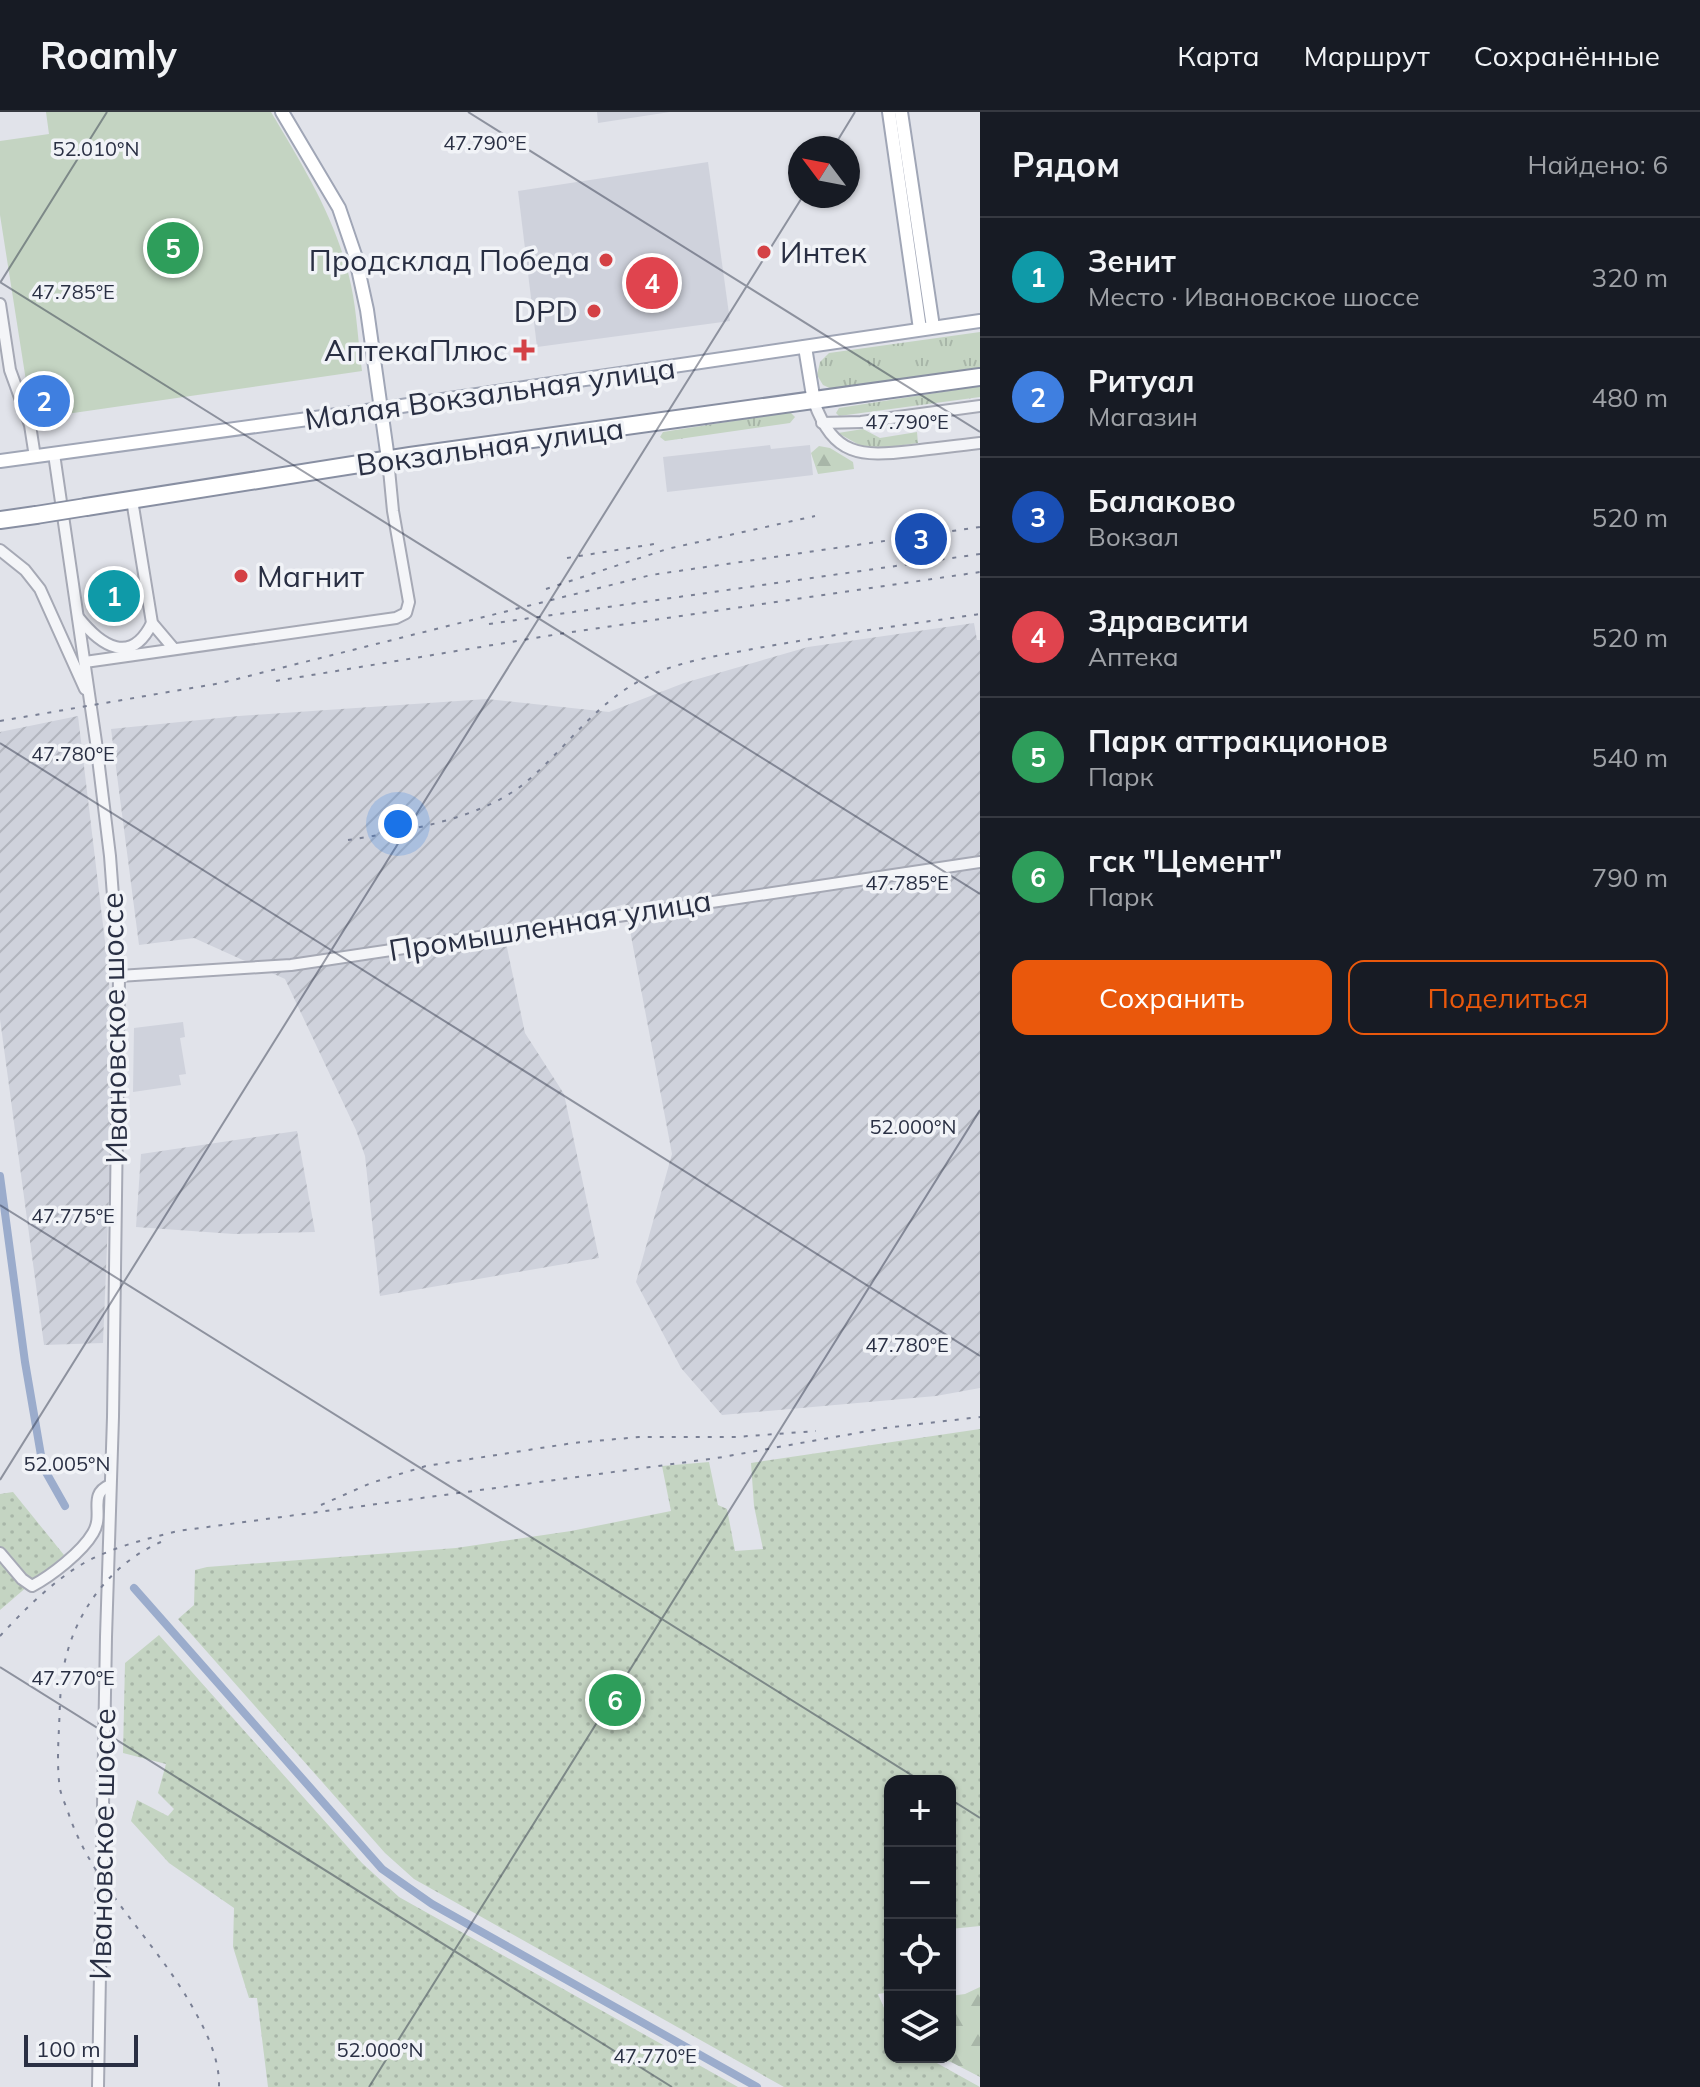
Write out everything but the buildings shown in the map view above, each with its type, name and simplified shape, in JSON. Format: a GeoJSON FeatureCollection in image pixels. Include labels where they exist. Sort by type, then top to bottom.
{"type":"FeatureCollection","features":[{"type":"Feature","properties":{"kind":"highway","name":"Вокзальная улица"},"geometry":{"type":"LineString","coordinates":[[0,520],[388,459],[980,377]]}},
{"type":"Feature","properties":{"kind":"main road"},"geometry":{"type":"LineString","coordinates":[[282,112],[339,208],[348,233],[364,294],[388,459]]}},
{"type":"Feature","properties":{"kind":"main road"},"geometry":{"type":"LineString","coordinates":[[889,112],[926,328]]}},
{"type":"Feature","properties":{"kind":"main road"},"geometry":{"type":"LineString","coordinates":[[901,112],[926,328]]}},
{"type":"Feature","properties":{"kind":"main road","name":"Малая Вокзальная улица"},"geometry":{"type":"LineString","coordinates":[[0,461],[381,409],[980,321]]}},
{"type":"Feature","properties":{"kind":"main road"},"geometry":{"type":"LineString","coordinates":[[805,347],[814,402]]}},
{"type":"Feature","properties":{"kind":"street"},"geometry":{"type":"LineString","coordinates":[[0,304],[10,370],[30,425],[35,457]]}},
{"type":"Feature","properties":{"kind":"street"},"geometry":{"type":"LineString","coordinates":[[814,402],[822,423],[842,444],[872,455],[980,443]]}},
{"type":"Feature","properties":{"kind":"street"},"geometry":{"type":"LineString","coordinates":[[822,423],[861,422],[980,406]]}},
{"type":"Feature","properties":{"kind":"street","name":"Ивановское шоссе"},"geometry":{"type":"LineString","coordinates":[[54,454],[110,856],[119,976],[98,2087]]}},
{"type":"Feature","properties":{"kind":"street"},"geometry":{"type":"LineString","coordinates":[[85,662],[396,618],[406,613],[409,602],[391,499],[388,459]]}},
{"type":"Feature","properties":{"kind":"street"},"geometry":{"type":"LineString","coordinates":[[132,500],[152,623],[174,649]]}},
{"type":"Feature","properties":{"kind":"street"},"geometry":{"type":"LineString","coordinates":[[0,550],[25,570],[40,589],[89,699]]}},
{"type":"Feature","properties":{"kind":"street"},"geometry":{"type":"LineString","coordinates":[[78,616],[93,636],[105,644],[121,648],[134,645],[146,636],[152,623]]}},
{"type":"Feature","properties":{"kind":"street","name":"Промышленная улица"},"geometry":{"type":"LineString","coordinates":[[119,976],[291,965],[980,862]]}},
{"type":"Feature","properties":{"kind":"street"},"geometry":{"type":"LineString","coordinates":[[0,1553],[32,1586],[54,1574],[92,1536],[99,1518],[97,1493],[110,1485]]}},
{"type":"Feature","properties":{"kind":"shaded area"},"geometry":{"type":"Polygon","coordinates":[[[597,112],[670,112],[598,123],[597,112]]]}},
{"type":"Feature","properties":{"kind":"shaded area"},"geometry":{"type":"Polygon","coordinates":[[[708,162],[730,321],[537,347],[518,191],[708,162]]]}},
{"type":"Feature","properties":{"kind":"shaded area"},"geometry":{"type":"Polygon","coordinates":[[[770,445],[771,449],[810,445],[813,475],[667,492],[663,457],[770,445]]]}},
{"type":"Feature","properties":{"kind":"shaded area"},"geometry":{"type":"Polygon","coordinates":[[[974,623],[977,640],[980,640],[980,1388],[936,1396],[722,1415],[681,1368],[636,1282],[672,1154],[625,904],[505,938],[525,1033],[564,1094],[599,1258],[380,1296],[365,1156],[356,1130],[285,979],[194,938],[139,945],[111,729],[239,716],[487,699],[609,712],[684,683],[808,647],[974,623]]]}},
{"type":"Feature","properties":{"kind":"shaded area"},"geometry":{"type":"Polygon","coordinates":[[[78,716],[109,975],[111,1148],[103,1343],[44,1345],[0,1019],[0,732],[78,716]]]}},
{"type":"Feature","properties":{"kind":"shaded area"},"geometry":{"type":"Polygon","coordinates":[[[183,1022],[185,1037],[180,1038],[186,1074],[179,1075],[181,1085],[133,1092],[134,1028],[183,1022]]]}},
{"type":"Feature","properties":{"kind":"shaded area"},"geometry":{"type":"Polygon","coordinates":[[[297,1131],[315,1232],[234,1234],[136,1227],[141,1154],[297,1131]]]}},
{"type":"Feature","properties":{"kind":"green space"},"geometry":{"type":"Polygon","coordinates":[[[46,112],[271,112],[318,195],[338,239],[353,296],[362,371],[32,419],[0,215],[0,141],[49,134],[46,112]]]}},
{"type":"Feature","properties":{"kind":"green space"},"geometry":{"type":"Polygon","coordinates":[[[980,332],[980,368],[834,390],[823,385],[817,375],[820,362],[829,353],[980,332]]]}},
{"type":"Feature","properties":{"kind":"green space"},"geometry":{"type":"Polygon","coordinates":[[[980,386],[980,397],[839,416],[836,413],[839,408],[980,386]]]}},
{"type":"Feature","properties":{"kind":"green space"},"geometry":{"type":"Polygon","coordinates":[[[790,412],[795,417],[790,423],[665,441],[660,437],[663,432],[790,412]]]}},
{"type":"Feature","properties":{"kind":"green space"},"geometry":{"type":"Polygon","coordinates":[[[863,429],[880,438],[917,432],[918,443],[868,450],[838,433],[863,429]]]}},
{"type":"Feature","properties":{"kind":"green space"},"geometry":{"type":"Polygon","coordinates":[[[819,446],[830,448],[853,462],[854,469],[818,474],[811,453],[819,446]]]}},
{"type":"Feature","properties":{"kind":"green space"},"geometry":{"type":"Polygon","coordinates":[[[980,1429],[980,1926],[956,1928],[956,1775],[884,1775],[884,1993],[878,1994],[884,2008],[884,2063],[937,2063],[980,2087],[784,2087],[414,1879],[385,1853],[178,1619],[194,1605],[195,1570],[207,1567],[456,1548],[571,1531],[671,1511],[662,1466],[709,1462],[718,1505],[727,1509],[735,1551],[763,1549],[754,1506],[751,1463],[980,1429]]]}},
{"type":"Feature","properties":{"kind":"green space"},"geometry":{"type":"Polygon","coordinates":[[[13,1492],[64,1555],[0,1610],[0,1494],[13,1492]]]}},
{"type":"Feature","properties":{"kind":"green space"},"geometry":{"type":"Polygon","coordinates":[[[159,1635],[362,1863],[399,1897],[738,2087],[268,2087],[257,1998],[249,1998],[233,1947],[234,1908],[169,1863],[131,1821],[137,1800],[168,1816],[174,1809],[158,1793],[166,1764],[123,1753],[125,1663],[159,1635]]]}},
{"type":"Feature","properties":{"kind":"green space"},"geometry":{"type":"Polygon","coordinates":[[[980,1987],[980,2077],[953,2063],[956,2063],[956,1995],[980,1987]]]}},
{"type":"Feature","properties":{"kind":"waterway"},"geometry":{"type":"LineString","coordinates":[[0,1176],[25,1362],[43,1467],[65,1506]]}},
{"type":"Feature","properties":{"kind":"waterway"},"geometry":{"type":"LineString","coordinates":[[134,1588],[382,1869],[432,1904],[757,2087]]}},
{"type":"Feature","properties":{"kind":"railway"},"geometry":{"type":"LineString","coordinates":[[546,589],[667,549],[815,516]]}},
{"type":"Feature","properties":{"kind":"railway"},"geometry":{"type":"LineString","coordinates":[[0,721],[221,683],[651,575],[980,527]]}},
{"type":"Feature","properties":{"kind":"railway"},"geometry":{"type":"LineString","coordinates":[[567,558],[654,544]]}},
{"type":"Feature","properties":{"kind":"railway"},"geometry":{"type":"LineString","coordinates":[[489,624],[980,554]]}},
{"type":"Feature","properties":{"kind":"railway"},"geometry":{"type":"LineString","coordinates":[[276,681],[565,633],[980,572]]}},
{"type":"Feature","properties":{"kind":"railway"},"geometry":{"type":"LineString","coordinates":[[348,840],[441,822],[507,796],[541,769],[612,699],[647,677],[672,667],[781,644],[980,614]]}},
{"type":"Feature","properties":{"kind":"railway"},"geometry":{"type":"LineString","coordinates":[[0,1636],[29,1606],[72,1570],[118,1548],[178,1531],[717,1458],[885,1428],[980,1417]]}},
{"type":"Feature","properties":{"kind":"railway"},"geometry":{"type":"LineString","coordinates":[[321,1505],[371,1483],[426,1466],[573,1443],[639,1437],[736,1437],[816,1431]]}},
{"type":"Feature","properties":{"kind":"railway"},"geometry":{"type":"LineString","coordinates":[[161,1542],[143,1551],[112,1575],[78,1623],[62,1678],[59,1781],[70,1818],[93,1866],[198,2017],[217,2063],[219,2087]]}},
{"type":"Feature","properties":{"kind":"place","name":"Парк аттракционов"},"geometry":{"type":"Point","coordinates":[173,248]}},
{"type":"Feature","properties":{"kind":"place","name":"Интек"},"geometry":{"type":"Point","coordinates":[764,252]}},
{"type":"Feature","properties":{"kind":"place","name":"Продсклад Победа"},"geometry":{"type":"Point","coordinates":[606,260]}},
{"type":"Feature","properties":{"kind":"place","name":"Здравсити"},"geometry":{"type":"Point","coordinates":[652,283]}},
{"type":"Feature","properties":{"kind":"place","name":"DPD"},"geometry":{"type":"Point","coordinates":[594,311]}},
{"type":"Feature","properties":{"kind":"place","name":"АптекаПлюс"},"geometry":{"type":"Point","coordinates":[524,350]}},
{"type":"Feature","properties":{"kind":"place","name":"Ритуал"},"geometry":{"type":"Point","coordinates":[44,401]}},
{"type":"Feature","properties":{"kind":"place","name":"Балаково"},"geometry":{"type":"Point","coordinates":[921,539]}},
{"type":"Feature","properties":{"kind":"place","name":"Магнит"},"geometry":{"type":"Point","coordinates":[241,576]}},
{"type":"Feature","properties":{"kind":"place","name":"Зенит"},"geometry":{"type":"Point","coordinates":[114,596]}},
{"type":"Feature","properties":{"kind":"place","name":"гск \"Цемент\""},"geometry":{"type":"Point","coordinates":[615,1700]}}]}
